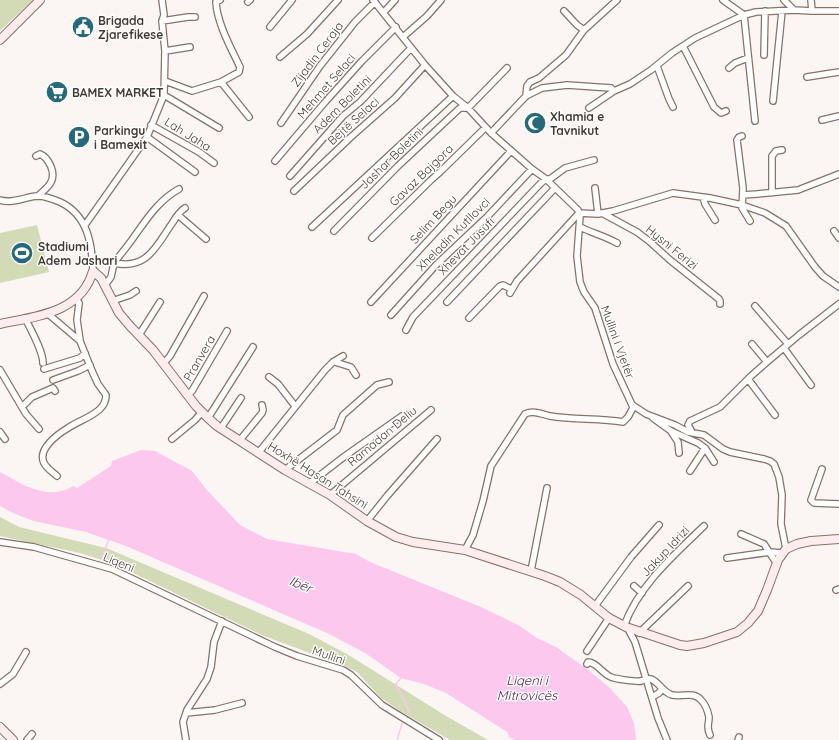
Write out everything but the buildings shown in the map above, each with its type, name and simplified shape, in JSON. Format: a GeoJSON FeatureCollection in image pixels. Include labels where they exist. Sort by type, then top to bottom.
{"type":"FeatureCollection","features":[{"type":"Feature","properties":{"kind":"street"},"geometry":{"type":"LineString","coordinates":[[0,40],[40,0]]}},
{"type":"Feature","properties":{"kind":"street"},"geometry":{"type":"LineString","coordinates":[[85,225],[147,137],[151,124],[162,102],[165,80],[165,51],[162,21],[164,15],[162,0]]}},
{"type":"Feature","properties":{"kind":"street"},"geometry":{"type":"LineString","coordinates":[[165,80],[192,91],[221,82],[236,75],[240,70],[218,15],[216,2],[220,0]]}},
{"type":"Feature","properties":{"kind":"street"},"geometry":{"type":"LineString","coordinates":[[270,27],[292,0]]}},
{"type":"Feature","properties":{"kind":"street"},"geometry":{"type":"LineString","coordinates":[[280,57],[307,34],[338,0]]}},
{"type":"Feature","properties":{"kind":"street"},"geometry":{"type":"LineString","coordinates":[[384,12],[396,0]]}},
{"type":"Feature","properties":{"kind":"street"},"geometry":{"type":"LineString","coordinates":[[403,37],[427,16],[441,0]]}},
{"type":"Feature","properties":{"kind":"street"},"geometry":{"type":"LineString","coordinates":[[526,96],[527,86],[566,54],[584,30],[617,0]]}},
{"type":"Feature","properties":{"kind":"street"},"geometry":{"type":"LineString","coordinates":[[723,0],[744,15],[755,121]]}},
{"type":"Feature","properties":{"kind":"street"},"geometry":{"type":"LineString","coordinates":[[784,0],[794,10]]}},
{"type":"Feature","properties":{"kind":"street"},"geometry":{"type":"LineString","coordinates":[[811,0],[812,11]]}},
{"type":"Feature","properties":{"kind":"street"},"geometry":{"type":"LineString","coordinates":[[374,1],[425,65],[453,96],[468,108],[485,128],[532,169],[546,179],[575,206],[579,213],[510,291],[503,285],[500,286],[469,318]]}},
{"type":"Feature","properties":{"kind":"street","name":"Zijadin Ceraja"},"geometry":{"type":"LineString","coordinates":[[281,123],[320,66],[374,1]]}},
{"type":"Feature","properties":{"kind":"street"},"geometry":{"type":"LineString","coordinates":[[564,11],[584,30]]}},
{"type":"Feature","properties":{"kind":"street"},"geometry":{"type":"LineString","coordinates":[[764,55],[765,11]]}},
{"type":"Feature","properties":{"kind":"street"},"geometry":{"type":"LineString","coordinates":[[589,108],[614,91],[630,84],[657,66],[672,53],[703,34],[744,15],[765,11],[839,11]]}},
{"type":"Feature","properties":{"kind":"street"},"geometry":{"type":"LineString","coordinates":[[783,11],[783,32]]}},
{"type":"Feature","properties":{"kind":"street"},"geometry":{"type":"LineString","coordinates":[[773,101],[783,11]]}},
{"type":"Feature","properties":{"kind":"street"},"geometry":{"type":"LineString","coordinates":[[162,21],[195,17]]}},
{"type":"Feature","properties":{"kind":"street","name":"Mehmet Selaci"},"geometry":{"type":"LineString","coordinates":[[275,161],[362,61],[396,27]]}},
{"type":"Feature","properties":{"kind":"street"},"geometry":{"type":"LineString","coordinates":[[683,46],[714,108],[721,113],[726,111]]}},
{"type":"Feature","properties":{"kind":"street"},"geometry":{"type":"LineString","coordinates":[[165,51],[190,47]]}},
{"type":"Feature","properties":{"kind":"street","name":"Adem Boletini"},"geometry":{"type":"LineString","coordinates":[[290,176],[343,116],[360,102],[411,48]]}},
{"type":"Feature","properties":{"kind":"street"},"geometry":{"type":"LineString","coordinates":[[729,68],[735,63],[748,58]]}},
{"type":"Feature","properties":{"kind":"street","name":"Bejtë Selaci"},"geometry":{"type":"LineString","coordinates":[[294,190],[395,98],[425,65]]}},
{"type":"Feature","properties":{"kind":"street"},"geometry":{"type":"LineString","coordinates":[[657,66],[673,107]]}},
{"type":"Feature","properties":{"kind":"street"},"geometry":{"type":"LineString","coordinates":[[468,108],[507,68]]}},
{"type":"Feature","properties":{"kind":"street"},"geometry":{"type":"LineString","coordinates":[[807,77],[839,72]]}},
{"type":"Feature","properties":{"kind":"street"},"geometry":{"type":"LineString","coordinates":[[221,82],[249,117]]}},
{"type":"Feature","properties":{"kind":"street"},"geometry":{"type":"LineString","coordinates":[[491,133],[526,96],[542,88],[567,85],[611,88],[614,91]]}},
{"type":"Feature","properties":{"kind":"street"},"geometry":{"type":"LineString","coordinates":[[164,95],[219,128]]}},
{"type":"Feature","properties":{"kind":"street"},"geometry":{"type":"LineString","coordinates":[[312,228],[453,96]]}},
{"type":"Feature","properties":{"kind":"street","name":"Jashar Boletini"},"geometry":{"type":"LineString","coordinates":[[334,231],[398,166],[460,108],[468,108]]}},
{"type":"Feature","properties":{"kind":"street"},"geometry":{"type":"LineString","coordinates":[[822,120],[839,116]]}},
{"type":"Feature","properties":{"kind":"street","name":"Lah Jaha"},"geometry":{"type":"LineString","coordinates":[[151,124],[214,163]]}},
{"type":"Feature","properties":{"kind":"street","name":"Gavaz Bajgora"},"geometry":{"type":"LineString","coordinates":[[372,238],[485,128]]}},
{"type":"Feature","properties":{"kind":"street"},"geometry":{"type":"LineString","coordinates":[[742,136],[737,140],[743,195],[742,210],[750,221]]}},
{"type":"Feature","properties":{"kind":"street"},"geometry":{"type":"LineString","coordinates":[[147,137],[195,172]]}},
{"type":"Feature","properties":{"kind":"street"},"geometry":{"type":"LineString","coordinates":[[772,193],[772,156],[776,151],[782,150]]}},
{"type":"Feature","properties":{"kind":"street","name":"Selim Begu"},"geometry":{"type":"LineString","coordinates":[[371,302],[511,151]]}},
{"type":"Feature","properties":{"kind":"street"},"geometry":{"type":"LineString","coordinates":[[36,156],[40,154],[44,156],[51,167],[53,174],[51,182],[38,196]]}},
{"type":"Feature","properties":{"kind":"street","name":"Xhevat Jusufi"},"geometry":{"type":"LineString","coordinates":[[406,330],[413,317],[516,208],[546,179],[550,179],[565,168],[594,160]]}},
{"type":"Feature","properties":{"kind":"street","name":"Xheladin Kutllovci"},"geometry":{"type":"LineString","coordinates":[[391,315],[436,265],[487,217],[532,169]]}},
{"type":"Feature","properties":{"kind":"street"},"geometry":{"type":"LineString","coordinates":[[743,195],[798,190],[839,174]]}},
{"type":"Feature","properties":{"kind":"street"},"geometry":{"type":"LineString","coordinates":[[447,302],[555,188]]}},
{"type":"Feature","properties":{"kind":"street"},"geometry":{"type":"LineString","coordinates":[[595,188],[600,213]]}},
{"type":"Feature","properties":{"kind":"street"},"geometry":{"type":"LineString","coordinates":[[105,285],[111,277],[114,263],[147,218],[167,197],[179,189]]}},
{"type":"Feature","properties":{"kind":"street","name":"Hysni Ferizi"},"geometry":{"type":"LineString","coordinates":[[579,213],[600,213],[613,211],[673,193],[742,205],[765,213],[786,226],[815,267],[823,276],[839,287]]}},
{"type":"Feature","properties":{"kind":"street"},"geometry":{"type":"LineString","coordinates":[[0,203],[38,196],[53,199],[65,204],[85,225],[89,236],[92,253],[92,271],[90,280],[76,299],[63,308],[0,324]]}},
{"type":"Feature","properties":{"kind":"street"},"geometry":{"type":"LineString","coordinates":[[703,197],[705,204],[715,220]]}},
{"type":"Feature","properties":{"kind":"street"},"geometry":{"type":"LineString","coordinates":[[0,200],[7,202]]}},
{"type":"Feature","properties":{"kind":"street"},"geometry":{"type":"LineString","coordinates":[[114,263],[130,264],[148,258],[178,215],[185,208]]}},
{"type":"Feature","properties":{"kind":"street","name":"Mullini i Vjetër"},"geometry":{"type":"LineString","coordinates":[[579,213],[580,227],[578,256],[580,282],[584,292],[595,308],[613,364],[633,408]]}},
{"type":"Feature","properties":{"kind":"street","name":"Hysni Ferizi"},"geometry":{"type":"LineString","coordinates":[[600,213],[637,232],[649,241],[670,260],[719,299],[720,304]]}},
{"type":"Feature","properties":{"kind":"street"},"geometry":{"type":"LineString","coordinates":[[178,215],[206,239]]}},
{"type":"Feature","properties":{"kind":"street"},"geometry":{"type":"LineString","coordinates":[[580,227],[618,243]]}},
{"type":"Feature","properties":{"kind":"street"},"geometry":{"type":"LineString","coordinates":[[834,231],[839,238]]}},
{"type":"Feature","properties":{"kind":"street","name":"Hoxhë Hasan Tahsini"},"geometry":{"type":"LineString","coordinates":[[92,271],[100,276],[119,313],[164,363],[205,415],[221,428],[286,470],[330,495],[367,521],[396,537],[413,542],[465,550],[531,571],[563,584],[581,595],[609,618],[625,626],[687,646],[704,643],[737,632],[748,623],[758,611],[777,564],[785,551]]}},
{"type":"Feature","properties":{"kind":"street"},"geometry":{"type":"LineString","coordinates":[[112,301],[130,295],[136,291]]}},
{"type":"Feature","properties":{"kind":"street"},"geometry":{"type":"LineString","coordinates":[[164,363],[170,356],[204,296]]}},
{"type":"Feature","properties":{"kind":"street"},"geometry":{"type":"LineString","coordinates":[[57,476],[44,463],[43,455],[45,449],[58,435],[99,410],[106,399],[106,394],[98,384],[80,340],[77,320],[79,305],[76,299]]}},
{"type":"Feature","properties":{"kind":"street"},"geometry":{"type":"LineString","coordinates":[[139,335],[160,302]]}},
{"type":"Feature","properties":{"kind":"street"},"geometry":{"type":"LineString","coordinates":[[692,432],[688,425],[690,421],[720,407],[767,362],[839,304]]}},
{"type":"Feature","properties":{"kind":"street"},"geometry":{"type":"LineString","coordinates":[[754,306],[786,346],[811,385]]}},
{"type":"Feature","properties":{"kind":"street"},"geometry":{"type":"LineString","coordinates":[[47,313],[80,340]]}},
{"type":"Feature","properties":{"kind":"street"},"geometry":{"type":"LineString","coordinates":[[25,318],[43,358],[44,366],[80,358],[85,353]]}},
{"type":"Feature","properties":{"kind":"street","name":"Pranvera"},"geometry":{"type":"LineString","coordinates":[[188,395],[192,391],[227,331]]}},
{"type":"Feature","properties":{"kind":"street"},"geometry":{"type":"LineString","coordinates":[[752,344],[767,362]]}},
{"type":"Feature","properties":{"kind":"street"},"geometry":{"type":"LineString","coordinates":[[172,439],[195,420],[205,415],[253,346]]}},
{"type":"Feature","properties":{"kind":"street"},"geometry":{"type":"LineString","coordinates":[[259,452],[325,370],[343,356]]}},
{"type":"Feature","properties":{"kind":"street"},"geometry":{"type":"LineString","coordinates":[[335,362],[351,367],[356,375]]}},
{"type":"Feature","properties":{"kind":"street"},"geometry":{"type":"LineString","coordinates":[[52,380],[90,365]]}},
{"type":"Feature","properties":{"kind":"street"},"geometry":{"type":"LineString","coordinates":[[0,370],[30,420],[39,429]]}},
{"type":"Feature","properties":{"kind":"street"},"geometry":{"type":"LineString","coordinates":[[268,377],[278,384],[295,406]]}},
{"type":"Feature","properties":{"kind":"street"},"geometry":{"type":"LineString","coordinates":[[747,380],[773,414]]}},
{"type":"Feature","properties":{"kind":"street"},"geometry":{"type":"LineString","coordinates":[[286,470],[337,430],[343,415],[377,385],[389,382]]}},
{"type":"Feature","properties":{"kind":"street"},"geometry":{"type":"LineString","coordinates":[[22,407],[32,397],[53,388],[55,391]]}},
{"type":"Feature","properties":{"kind":"street"},"geometry":{"type":"LineString","coordinates":[[221,428],[241,398]]}},
{"type":"Feature","properties":{"kind":"street"},"geometry":{"type":"LineString","coordinates":[[240,440],[262,413],[262,405]]}},
{"type":"Feature","properties":{"kind":"street"},"geometry":{"type":"LineString","coordinates":[[465,550],[473,535],[491,466],[526,413],[534,412],[563,418],[606,419],[623,422],[635,407],[646,414],[688,432],[704,435],[723,449],[730,452],[764,459],[774,464],[779,477],[782,495],[781,524],[785,551]]}},
{"type":"Feature","properties":{"kind":"street","name":"Ramadan Deliu"},"geometry":{"type":"LineString","coordinates":[[330,495],[431,410]]}},
{"type":"Feature","properties":{"kind":"street"},"geometry":{"type":"LineString","coordinates":[[310,483],[345,456],[402,416]]}},
{"type":"Feature","properties":{"kind":"street"},"geometry":{"type":"LineString","coordinates":[[651,416],[654,421],[705,448],[714,462]]}},
{"type":"Feature","properties":{"kind":"street"},"geometry":{"type":"LineString","coordinates":[[671,431],[678,442],[679,454]]}},
{"type":"Feature","properties":{"kind":"street"},"geometry":{"type":"LineString","coordinates":[[0,432],[5,439]]}},
{"type":"Feature","properties":{"kind":"street"},"geometry":{"type":"LineString","coordinates":[[367,521],[437,439]]}},
{"type":"Feature","properties":{"kind":"street"},"geometry":{"type":"LineString","coordinates":[[690,471],[705,448]]}},
{"type":"Feature","properties":{"kind":"street"},"geometry":{"type":"LineString","coordinates":[[822,469],[811,500],[814,503],[839,504]]}},
{"type":"Feature","properties":{"kind":"street"},"geometry":{"type":"LineString","coordinates":[[531,571],[547,488]]}},
{"type":"Feature","properties":{"kind":"street"},"geometry":{"type":"LineString","coordinates":[[595,606],[631,557],[659,525]]}},
{"type":"Feature","properties":{"kind":"street","name":"Jakup Idrizi"},"geometry":{"type":"LineString","coordinates":[[625,626],[631,610],[642,592],[676,553],[704,526]]}},
{"type":"Feature","properties":{"kind":"street"},"geometry":{"type":"LineString","coordinates":[[741,534],[761,542],[768,548],[777,564]]}},
{"type":"Feature","properties":{"kind":"street"},"geometry":{"type":"LineString","coordinates":[[727,558],[785,551],[797,544],[811,541],[839,539]]}},
{"type":"Feature","properties":{"kind":"street","name":"Liqeni"},"geometry":{"type":"LineString","coordinates":[[0,542],[34,547],[112,569],[222,622]]}},
{"type":"Feature","properties":{"kind":"street","name":"Jakup Idrizi"},"geometry":{"type":"LineString","coordinates":[[634,586],[642,592]]}},
{"type":"Feature","properties":{"kind":"street"},"geometry":{"type":"LineString","coordinates":[[635,642],[636,637],[640,632],[688,586]]}},
{"type":"Feature","properties":{"kind":"street"},"geometry":{"type":"LineString","coordinates":[[587,651],[609,618]]}},
{"type":"Feature","properties":{"kind":"street"},"geometry":{"type":"LineString","coordinates":[[186,740],[183,722],[186,713],[207,679],[211,667],[214,642],[222,622]]}},
{"type":"Feature","properties":{"kind":"street","name":"Mullini"},"geometry":{"type":"LineString","coordinates":[[222,622],[288,653],[343,670],[351,675],[365,690],[382,704],[439,740]]}},
{"type":"Feature","properties":{"kind":"street"},"geometry":{"type":"LineString","coordinates":[[625,626],[635,642],[667,740]]}},
{"type":"Feature","properties":{"kind":"street"},"geometry":{"type":"LineString","coordinates":[[0,684],[13,674],[26,652]]}},
{"type":"Feature","properties":{"kind":"street"},"geometry":{"type":"LineString","coordinates":[[587,664],[588,662],[592,662],[613,678],[636,682],[653,679],[662,689],[672,695],[692,695],[699,698],[703,702],[708,713],[709,717],[707,728],[710,735]]}},
{"type":"Feature","properties":{"kind":"street"},"geometry":{"type":"LineString","coordinates":[[652,697],[660,693],[662,689]]}},
{"type":"Feature","properties":{"kind":"street"},"geometry":{"type":"LineString","coordinates":[[186,713],[216,710],[242,703]]}},
{"type":"Feature","properties":{"kind":"street"},"geometry":{"type":"LineString","coordinates":[[0,727],[13,740]]}},
{"type":"Feature","properties":{"kind":"street"},"geometry":{"type":"LineString","coordinates":[[27,740],[32,734]]}},
{"type":"Feature","properties":{"kind":"green space"},"geometry":{"type":"Polygon","coordinates":[[[0,0],[33,0],[0,31],[0,0]]]}},
{"type":"Feature","properties":{"kind":"green space","name":"Stadiumi Adem Jashari"},"geometry":{"type":"Polygon","coordinates":[[[37,225],[49,272],[0,283],[0,233],[37,225]]]}},
{"type":"Feature","properties":{"kind":"green space"},"geometry":{"type":"Polygon","coordinates":[[[0,517],[19,527],[106,548],[309,634],[347,654],[446,716],[488,740],[450,740],[381,698],[357,672],[345,666],[264,636],[123,568],[80,553],[0,536],[0,517]]]}},
{"type":"Feature","properties":{"kind":"water","name":"Liqeni i Mitrovicës"},"geometry":{"type":"Polygon","coordinates":[[[141,450],[155,451],[192,471],[206,489],[240,525],[267,539],[356,554],[370,562],[481,607],[518,625],[537,638],[556,647],[587,669],[610,688],[627,707],[634,723],[636,740],[515,740],[509,737],[507,732],[446,693],[424,684],[401,678],[365,653],[327,633],[126,546],[86,532],[34,521],[15,514],[0,506],[0,472],[35,490],[54,492],[73,486],[77,488],[111,466],[112,461],[141,450]]]}},
{"type":"Feature","properties":{"kind":"waterway"},"geometry":{"type":"LineString","coordinates":[[102,558],[109,539]]}},
{"type":"Feature","properties":{"kind":"waterway"},"geometry":{"type":"LineString","coordinates":[[401,678],[396,684],[410,713]]}},
{"type":"Feature","properties":{"kind":"waterway"},"geometry":{"type":"LineString","coordinates":[[397,740],[402,724]]}},
{"type":"Feature","properties":{"kind":"place","name":"Brigada Zjarefikese"},"geometry":{"type":"Point","coordinates":[83,27]}},
{"type":"Feature","properties":{"kind":"place","name":"BAMEX MARKET"},"geometry":{"type":"Point","coordinates":[57,92]}},
{"type":"Feature","properties":{"kind":"place","name":"Xhamia e Tavnikut"},"geometry":{"type":"Point","coordinates":[535,123]}},
{"type":"Feature","properties":{"kind":"place","name":"Parkingu i Bamexit"},"geometry":{"type":"Point","coordinates":[79,137]}},
{"type":"Feature","properties":{"kind":"place","name":"Stadiumi Adem Jashari"},"geometry":{"type":"Point","coordinates":[22,253]}},
{"type":"Feature","properties":{"kind":"water label","name":"Ibër"},"geometry":{"type":"Point","coordinates":[301,584]}}]}
